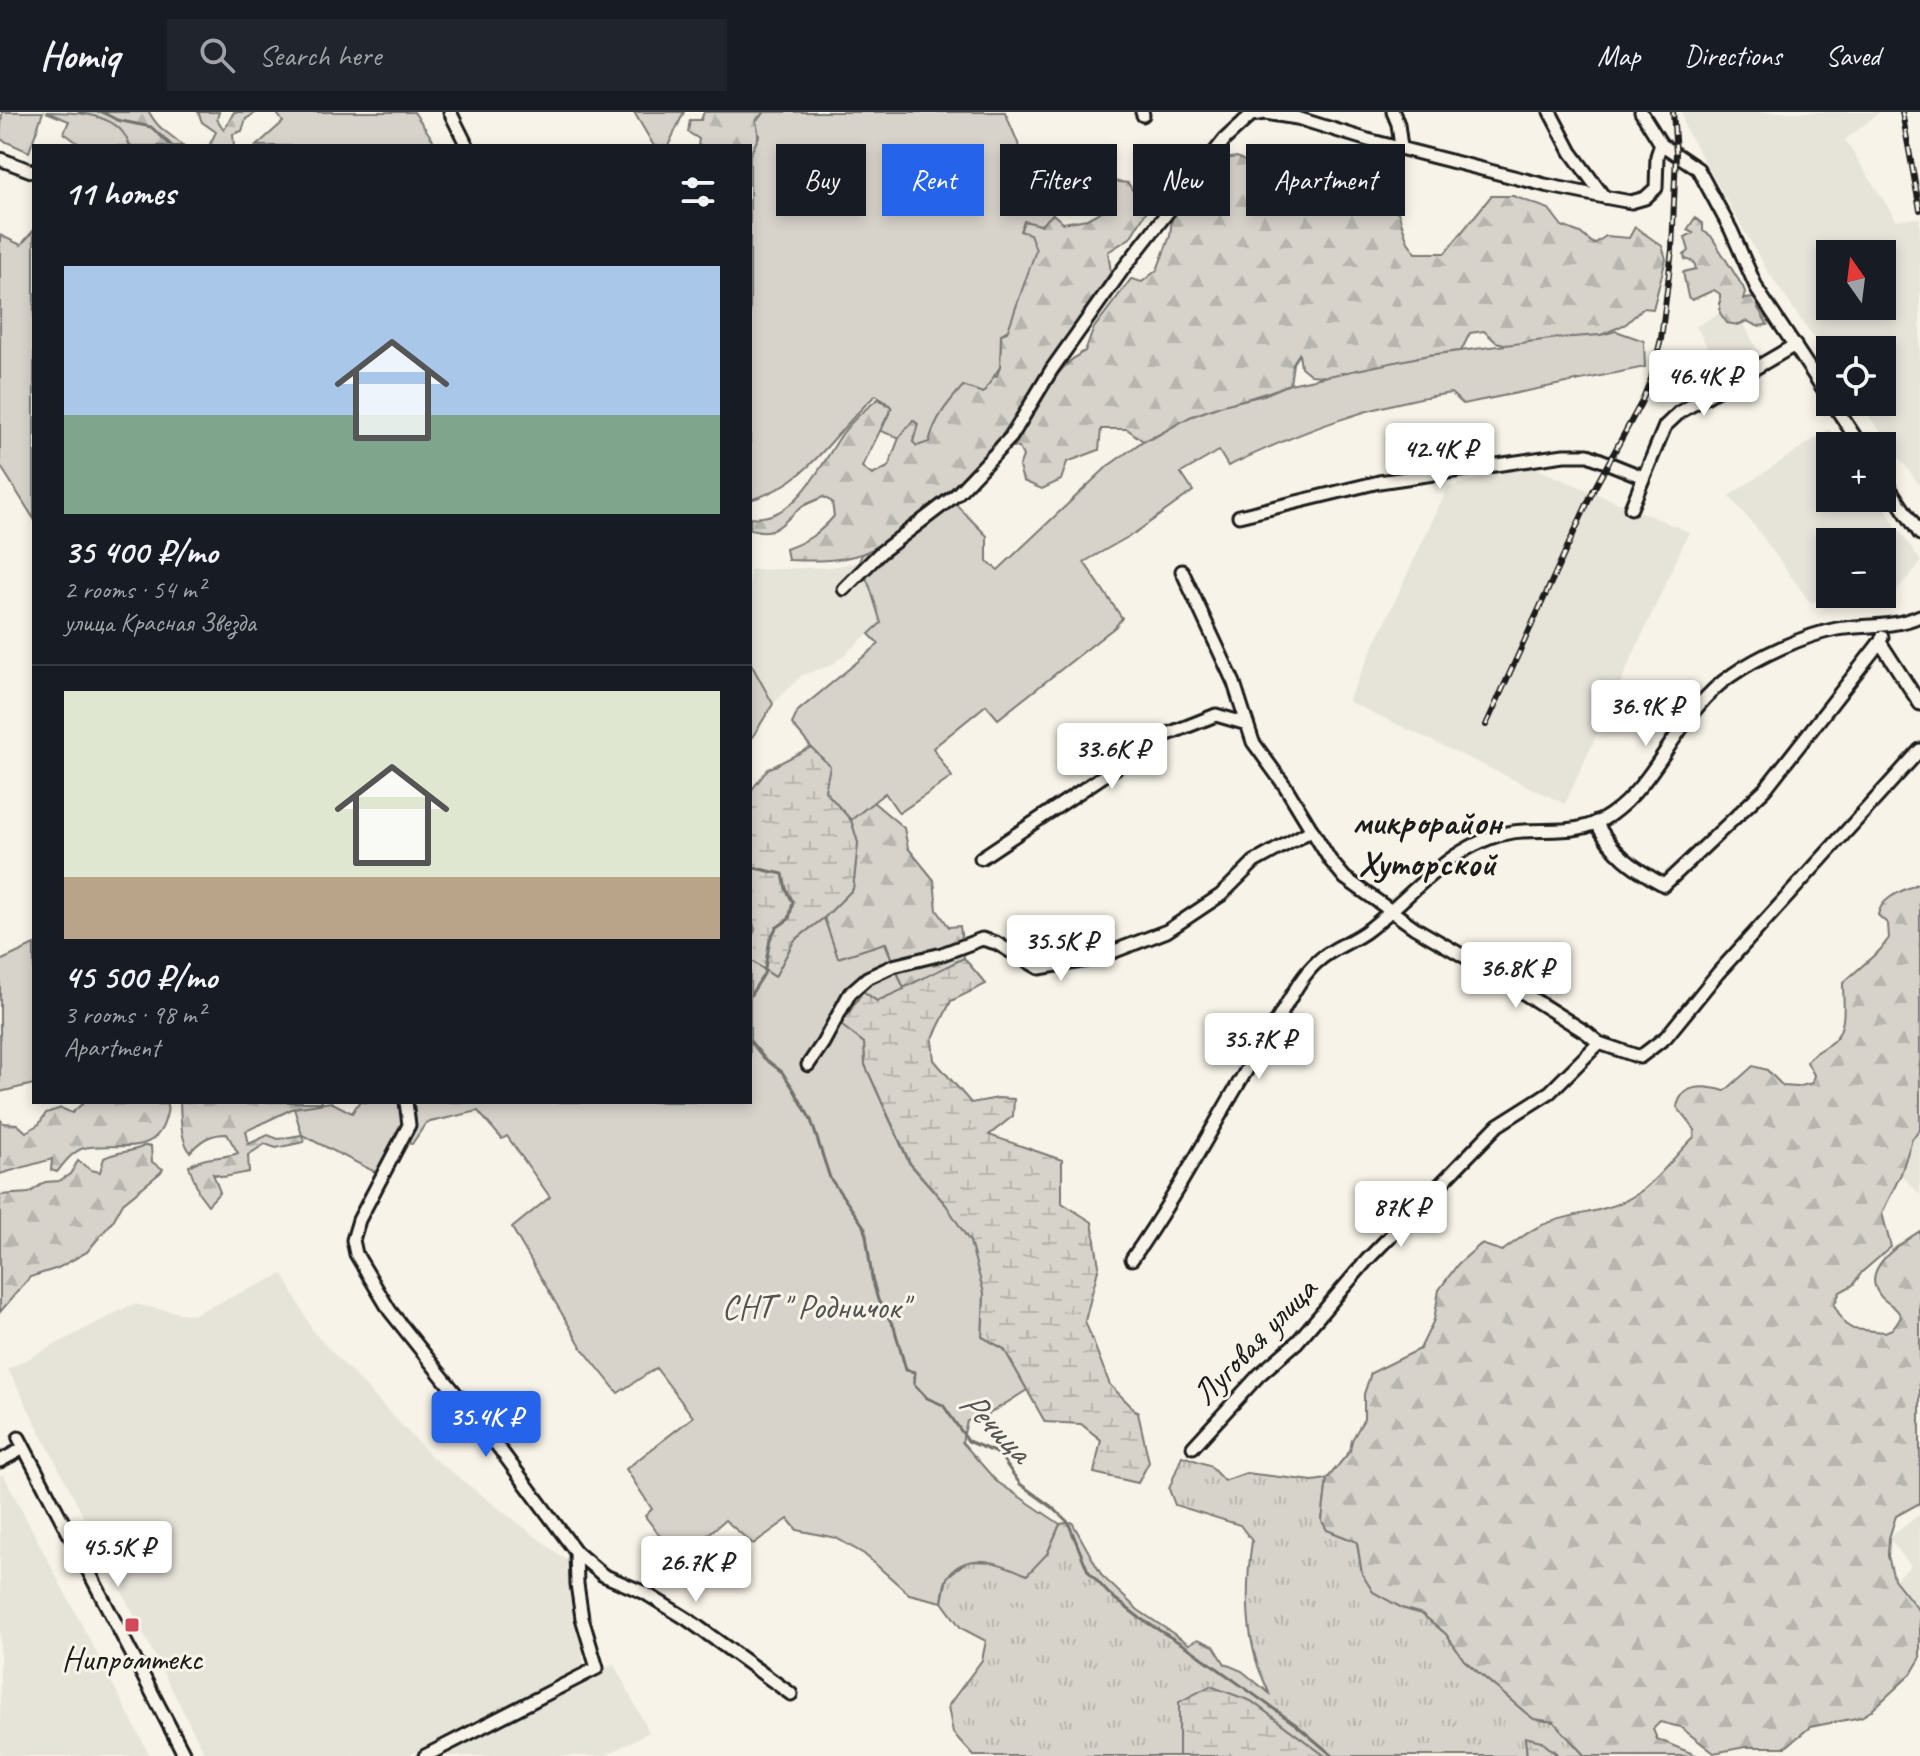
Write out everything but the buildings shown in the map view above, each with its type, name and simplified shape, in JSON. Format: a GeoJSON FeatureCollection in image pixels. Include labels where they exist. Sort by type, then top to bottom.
{"type":"FeatureCollection","features":[{"type":"Feature","properties":{"kind":"street"},"geometry":{"type":"LineString","coordinates":[[450,112],[466,144]]}},
{"type":"Feature","properties":{"kind":"street"},"geometry":{"type":"LineString","coordinates":[[844,589],[880,553],[957,494],[1011,437],[1075,336],[1163,216],[1238,124],[1251,115],[1264,112],[1335,128],[1387,144]]}},
{"type":"Feature","properties":{"kind":"street"},"geometry":{"type":"LineString","coordinates":[[1393,112],[1401,144]]}},
{"type":"Feature","properties":{"kind":"street"},"geometry":{"type":"LineString","coordinates":[[1550,112],[1571,152],[1604,197]]}},
{"type":"Feature","properties":{"kind":"street"},"geometry":{"type":"LineString","coordinates":[[1641,112],[1661,144],[1698,169],[1731,230],[1758,291],[1816,377]]}},
{"type":"Feature","properties":{"kind":"street"},"geometry":{"type":"LineString","coordinates":[[1405,148],[1545,185],[1631,202],[1645,198],[1656,188],[1657,156],[1661,144]]}},
{"type":"Feature","properties":{"kind":"street"},"geometry":{"type":"LineString","coordinates":[[0,159],[32,171]]}},
{"type":"Feature","properties":{"kind":"street"},"geometry":{"type":"LineString","coordinates":[[1631,508],[1665,426],[1680,412],[1795,345]]}},
{"type":"Feature","properties":{"kind":"street"},"geometry":{"type":"LineString","coordinates":[[1239,516],[1379,482],[1564,455],[1588,455],[1643,477]]}},
{"type":"Feature","properties":{"kind":"street"},"geometry":{"type":"LineString","coordinates":[[1896,498],[1920,534]]}},
{"type":"Feature","properties":{"kind":"street"},"geometry":{"type":"LineString","coordinates":[[1182,571],[1234,683],[1253,742],[1345,878],[1415,928],[1479,965],[1599,1043],[1640,1057],[1666,1037],[1718,973],[1920,750]]}},
{"type":"Feature","properties":{"kind":"street"},"geometry":{"type":"LineString","coordinates":[[1132,1259],[1157,1223],[1215,1120],[1300,983],[1317,961],[1368,931],[1455,856],[1490,837],[1522,831],[1556,833],[1609,816],[1649,774],[1701,700],[1732,675],[1783,647],[1835,630],[1885,626],[1920,616]]}},
{"type":"Feature","properties":{"kind":"street"},"geometry":{"type":"LineString","coordinates":[[1596,822],[1608,845],[1645,875],[1664,885],[1765,789],[1880,642],[1885,626]]}},
{"type":"Feature","properties":{"kind":"street"},"geometry":{"type":"LineString","coordinates":[[1880,642],[1920,704]]}},
{"type":"Feature","properties":{"kind":"street"},"geometry":{"type":"LineString","coordinates":[[981,858],[1163,736],[1216,715],[1247,724]]}},
{"type":"Feature","properties":{"kind":"street"},"geometry":{"type":"LineString","coordinates":[[808,1065],[850,993],[867,978],[893,966],[942,954],[982,939],[996,943],[1039,968],[1094,959],[1167,931],[1221,895],[1254,862],[1312,830]]}},
{"type":"Feature","properties":{"kind":"street","name":"Луговая улица"},"geometry":{"type":"LineString","coordinates":[[1193,1447],[1259,1375],[1297,1342],[1367,1260],[1498,1125],[1550,1092],[1599,1043]]}},
{"type":"Feature","properties":{"kind":"street"},"geometry":{"type":"LineString","coordinates":[[406,1104],[409,1125],[359,1220],[353,1240],[356,1254],[390,1311],[499,1448],[576,1552],[603,1575],[645,1593],[687,1619],[791,1694]]}},
{"type":"Feature","properties":{"kind":"street"},"geometry":{"type":"LineString","coordinates":[[0,1461],[22,1443],[185,1756]]}},
{"type":"Feature","properties":{"kind":"street"},"geometry":{"type":"LineString","coordinates":[[425,1756],[597,1668],[582,1618],[576,1552]]}},
{"type":"Feature","properties":{"kind":"shaded area"},"geometry":{"type":"Polygon","coordinates":[[[1682,112],[1880,112],[1845,140],[1896,220],[1920,218],[1920,486],[1896,453],[1896,432],[1881,432],[1869,416],[1896,416],[1896,336],[1816,336],[1816,341],[1768,272],[1685,128],[1682,112]]]}},
{"type":"Feature","properties":{"kind":"shaded area"},"geometry":{"type":"Polygon","coordinates":[[[1720,313],[1727,323],[1743,323],[1761,357],[1725,379],[1696,326],[1720,313]]]}},
{"type":"Feature","properties":{"kind":"shaded area"},"geometry":{"type":"Polygon","coordinates":[[[1816,438],[1816,512],[1887,512],[1920,564],[1896,591],[1896,528],[1816,528],[1816,600],[1811,604],[1729,496],[1816,438]]]}},
{"type":"Feature","properties":{"kind":"shaded area"},"geometry":{"type":"Polygon","coordinates":[[[1532,467],[1689,532],[1565,804],[1348,701],[1448,487],[1504,471],[1532,467]]]}},
{"type":"Feature","properties":{"kind":"shaded area"},"geometry":{"type":"Polygon","coordinates":[[[859,562],[881,623],[832,665],[802,675],[773,704],[752,665],[752,570],[831,567],[859,562]]]}},
{"type":"Feature","properties":{"kind":"shaded area"},"geometry":{"type":"Polygon","coordinates":[[[1920,1130],[1920,1195],[1901,1174],[1912,1139],[1920,1130]]]}},
{"type":"Feature","properties":{"kind":"shaded area","name":"Нипромтекс"},"geometry":{"type":"Polygon","coordinates":[[[283,1274],[314,1333],[432,1457],[569,1562],[584,1665],[408,1756],[206,1756],[8,1369],[133,1304],[192,1315],[283,1274]]]}},
{"type":"Feature","properties":{"kind":"shaded area"},"geometry":{"type":"Polygon","coordinates":[[[3,1474],[150,1756],[0,1756],[0,1476],[3,1474]]]}},
{"type":"Feature","properties":{"kind":"shaded area"},"geometry":{"type":"Polygon","coordinates":[[[1920,1514],[1920,1612],[1894,1580],[1911,1566],[1889,1538],[1920,1514]]]}},
{"type":"Feature","properties":{"kind":"shaded area"},"geometry":{"type":"Polygon","coordinates":[[[614,1664],[649,1732],[605,1756],[433,1756],[614,1664]]]}},
{"type":"Feature","properties":{"kind":"green space"},"geometry":{"type":"Polygon","coordinates":[[[2,112],[43,112],[29,152],[0,139],[2,112]]]}},
{"type":"Feature","properties":{"kind":"green space"},"geometry":{"type":"Polygon","coordinates":[[[46,112],[99,117],[117,127],[129,144],[79,144],[64,133],[69,121],[46,112]]]}},
{"type":"Feature","properties":{"kind":"green space"},"geometry":{"type":"Polygon","coordinates":[[[79,112],[149,112],[161,128],[181,144],[129,144],[125,137],[79,112]]]}},
{"type":"Feature","properties":{"kind":"green space"},"geometry":{"type":"Polygon","coordinates":[[[198,112],[219,112],[217,119],[224,130],[234,112],[257,112],[246,119],[242,131],[233,134],[234,144],[210,144],[216,132],[202,122],[198,112]]]}},
{"type":"Feature","properties":{"kind":"green space"},"geometry":{"type":"Polygon","coordinates":[[[276,112],[414,112],[436,144],[258,144],[283,122],[276,112]]]}},
{"type":"Feature","properties":{"kind":"green space"},"geometry":{"type":"Polygon","coordinates":[[[634,112],[684,112],[669,144],[653,144],[634,112]]]}},
{"type":"Feature","properties":{"kind":"green space"},"geometry":{"type":"Polygon","coordinates":[[[704,112],[764,112],[756,121],[758,140],[752,152],[752,144],[698,144],[699,139],[688,132],[690,120],[701,120],[704,112]]]}},
{"type":"Feature","properties":{"kind":"green space"},"geometry":{"type":"Polygon","coordinates":[[[765,112],[1005,112],[1018,144],[1000,144],[1000,216],[1051,216],[1041,225],[1024,221],[1020,231],[1030,234],[1036,250],[1008,330],[1001,334],[1000,367],[983,393],[963,386],[938,418],[929,442],[917,446],[913,442],[918,424],[913,420],[899,438],[881,431],[892,407],[876,395],[805,469],[771,492],[752,499],[752,151],[759,136],[756,121],[765,112]]]}},
{"type":"Feature","properties":{"kind":"green space"},"geometry":{"type":"Polygon","coordinates":[[[1237,157],[1246,162],[1246,216],[1399,216],[1408,242],[1416,253],[1445,253],[1491,196],[1513,196],[1549,209],[1562,226],[1580,233],[1594,244],[1606,236],[1629,238],[1635,227],[1662,246],[1666,259],[1653,309],[1643,308],[1626,324],[1601,335],[1508,345],[1496,342],[1484,331],[1470,333],[1461,351],[1331,377],[1311,375],[1301,367],[1299,354],[1293,363],[1290,384],[1193,416],[1143,441],[1127,429],[1101,429],[1099,450],[1067,462],[1061,480],[1042,489],[1023,481],[1019,467],[1023,456],[1019,448],[1014,447],[1053,380],[1085,351],[1094,328],[1131,279],[1142,282],[1157,270],[1170,236],[1172,216],[1230,216],[1230,158],[1237,157]]]}},
{"type":"Feature","properties":{"kind":"green space"},"geometry":{"type":"Polygon","coordinates":[[[1117,182],[1128,183],[1133,191],[1133,216],[1144,216],[1130,238],[1108,252],[1111,272],[1002,435],[937,503],[880,546],[843,558],[788,560],[786,549],[812,536],[834,516],[832,502],[823,497],[805,505],[775,529],[752,529],[752,517],[780,511],[793,502],[816,475],[846,429],[878,399],[892,407],[862,467],[872,475],[888,467],[899,438],[912,419],[918,424],[913,442],[929,441],[942,410],[958,390],[968,383],[997,376],[1001,334],[1007,332],[1025,279],[1020,232],[1024,221],[1041,225],[1051,216],[1063,223],[1092,216],[1117,216],[1117,182]]]}},
{"type":"Feature","properties":{"kind":"green space"},"geometry":{"type":"Polygon","coordinates":[[[1695,218],[1703,224],[1703,231],[1711,236],[1743,287],[1743,299],[1754,298],[1759,303],[1758,308],[1768,325],[1757,326],[1747,321],[1738,325],[1727,323],[1720,313],[1720,294],[1714,290],[1692,300],[1688,297],[1683,272],[1696,269],[1694,262],[1685,259],[1684,255],[1689,251],[1685,237],[1693,233],[1687,230],[1695,218]]]}},
{"type":"Feature","properties":{"kind":"green space"},"geometry":{"type":"Polygon","coordinates":[[[32,232],[32,516],[0,465],[0,235],[21,245],[32,232]]]}},
{"type":"Feature","properties":{"kind":"green space"},"geometry":{"type":"Polygon","coordinates":[[[1616,331],[1644,341],[1645,367],[1463,404],[1451,393],[1393,404],[1309,431],[1228,466],[1219,451],[1181,473],[1193,491],[1135,533],[1084,562],[1122,618],[1115,627],[998,719],[986,705],[933,748],[952,777],[899,813],[885,793],[851,820],[825,791],[830,766],[792,724],[798,711],[879,644],[869,634],[881,623],[859,562],[862,554],[889,541],[945,493],[987,536],[987,561],[998,570],[1108,466],[1143,441],[1190,417],[1290,384],[1429,355],[1616,331]]]}},
{"type":"Feature","properties":{"kind":"green space"},"geometry":{"type":"Polygon","coordinates":[[[752,666],[773,704],[752,738],[752,666]]]}},
{"type":"Feature","properties":{"kind":"green space"},"geometry":{"type":"Polygon","coordinates":[[[811,747],[831,766],[825,791],[851,820],[858,843],[853,889],[824,918],[794,941],[775,977],[752,961],[752,936],[755,930],[752,919],[752,789],[768,769],[811,747]]]}},
{"type":"Feature","properties":{"kind":"green space"},"geometry":{"type":"Polygon","coordinates":[[[873,802],[904,828],[908,848],[934,880],[937,910],[949,927],[960,926],[964,958],[904,989],[886,943],[838,958],[824,918],[853,889],[858,843],[851,820],[873,802]]]}},
{"type":"Feature","properties":{"kind":"green space"},"geometry":{"type":"Polygon","coordinates":[[[1920,883],[1920,1130],[1912,1139],[1901,1174],[1882,1213],[1891,1247],[1862,1272],[1853,1285],[1840,1292],[1834,1305],[1845,1324],[1853,1329],[1885,1332],[1892,1329],[1901,1317],[1879,1294],[1875,1275],[1885,1257],[1920,1231],[1920,1503],[1896,1516],[1889,1538],[1888,1556],[1894,1579],[1920,1612],[1920,1659],[1911,1674],[1871,1711],[1861,1717],[1810,1727],[1786,1747],[1745,1747],[1714,1753],[1680,1727],[1660,1722],[1653,1729],[1657,1739],[1698,1756],[1585,1756],[1554,1722],[1534,1719],[1464,1660],[1446,1634],[1422,1614],[1402,1608],[1373,1592],[1362,1574],[1357,1542],[1327,1530],[1322,1521],[1327,1479],[1350,1451],[1352,1440],[1364,1419],[1364,1394],[1371,1373],[1420,1349],[1434,1320],[1439,1290],[1458,1264],[1481,1244],[1502,1251],[1538,1227],[1612,1206],[1637,1194],[1694,1137],[1695,1130],[1677,1107],[1684,1093],[1690,1090],[1703,1087],[1725,1091],[1753,1066],[1767,1070],[1783,1086],[1797,1087],[1812,1083],[1814,1075],[1807,1062],[1809,1058],[1833,1041],[1841,1029],[1843,983],[1889,938],[1888,924],[1878,915],[1880,908],[1894,894],[1920,883]]]}},
{"type":"Feature","properties":{"kind":"green space","name":"СНТ \" Родничок\""},"geometry":{"type":"Polygon","coordinates":[[[824,918],[838,958],[885,943],[904,989],[877,1001],[863,991],[841,1025],[864,1043],[865,1065],[909,1163],[946,1205],[970,1242],[984,1293],[982,1337],[1004,1349],[1027,1390],[984,1417],[967,1421],[962,1442],[996,1481],[1060,1524],[1047,1554],[1027,1575],[997,1563],[965,1563],[948,1576],[942,1602],[909,1594],[864,1554],[836,1538],[797,1530],[788,1519],[753,1544],[725,1520],[678,1560],[645,1516],[652,1509],[626,1469],[693,1417],[656,1368],[618,1393],[582,1348],[512,1228],[550,1197],[507,1136],[502,1139],[478,1111],[426,1123],[412,1144],[395,1141],[377,1173],[302,1135],[294,1108],[335,1104],[352,1113],[358,1104],[752,1104],[752,961],[775,977],[794,941],[824,918]]]}},
{"type":"Feature","properties":{"kind":"green space"},"geometry":{"type":"Polygon","coordinates":[[[32,946],[32,1084],[0,1092],[0,961],[32,946]]]}},
{"type":"Feature","properties":{"kind":"green space"},"geometry":{"type":"Polygon","coordinates":[[[964,958],[986,984],[951,1001],[932,1040],[934,1060],[971,1103],[998,1098],[1014,1099],[1013,1116],[989,1135],[1062,1160],[1062,1203],[1092,1222],[1099,1266],[1085,1321],[1110,1385],[1138,1413],[1149,1462],[1138,1483],[1094,1473],[1101,1440],[1081,1424],[1045,1422],[1004,1349],[982,1337],[984,1293],[946,1205],[910,1163],[865,1065],[864,1043],[840,1025],[863,991],[877,1001],[964,958]]]}},
{"type":"Feature","properties":{"kind":"green space"},"geometry":{"type":"Polygon","coordinates":[[[82,1104],[166,1104],[167,1107],[160,1132],[152,1140],[131,1146],[84,1148],[72,1155],[57,1172],[51,1170],[52,1159],[0,1174],[0,1119],[3,1123],[17,1124],[26,1132],[39,1124],[46,1113],[61,1108],[72,1113],[82,1104]]]}},
{"type":"Feature","properties":{"kind":"green space"},"geometry":{"type":"Polygon","coordinates":[[[180,1104],[318,1104],[294,1108],[246,1131],[249,1144],[268,1135],[278,1139],[302,1135],[304,1142],[276,1148],[265,1144],[248,1155],[249,1172],[224,1177],[213,1174],[220,1192],[208,1205],[199,1193],[189,1166],[238,1153],[227,1134],[206,1138],[190,1152],[181,1122],[180,1104]]]}},
{"type":"Feature","properties":{"kind":"green space"},"geometry":{"type":"Polygon","coordinates":[[[151,1146],[152,1162],[163,1169],[160,1173],[123,1203],[113,1221],[87,1252],[58,1268],[30,1277],[0,1312],[0,1195],[29,1193],[45,1182],[59,1181],[70,1174],[78,1161],[100,1172],[104,1158],[151,1146]]]}},
{"type":"Feature","properties":{"kind":"green space"},"geometry":{"type":"Polygon","coordinates":[[[1182,1456],[1209,1465],[1224,1481],[1246,1473],[1313,1481],[1327,1479],[1322,1521],[1327,1530],[1357,1542],[1362,1574],[1402,1608],[1422,1614],[1446,1634],[1464,1660],[1534,1719],[1554,1722],[1585,1756],[1558,1756],[1554,1750],[1525,1738],[1527,1756],[1325,1756],[1251,1701],[1179,1703],[1179,1756],[974,1756],[953,1733],[948,1706],[982,1660],[986,1641],[961,1628],[942,1602],[947,1577],[967,1561],[998,1562],[1047,1554],[1060,1524],[1072,1522],[1102,1576],[1138,1610],[1189,1644],[1198,1639],[1214,1646],[1225,1664],[1242,1671],[1269,1693],[1254,1654],[1249,1622],[1252,1541],[1240,1525],[1175,1505],[1169,1489],[1182,1456]]]}},
{"type":"Feature","properties":{"kind":"green space"},"geometry":{"type":"Polygon","coordinates":[[[1210,1686],[1251,1701],[1325,1756],[1179,1756],[1179,1702],[1210,1686]]]}},
{"type":"Feature","properties":{"kind":"green space"},"geometry":{"type":"Polygon","coordinates":[[[1525,1737],[1541,1741],[1558,1756],[1527,1756],[1525,1737]]]}},
{"type":"Feature","properties":{"kind":"waterway","name":"Речица"},"geometry":{"type":"LineString","coordinates":[[102,112],[117,120],[151,127],[170,144]]}},
{"type":"Feature","properties":{"kind":"waterway"},"geometry":{"type":"LineString","coordinates":[[752,867],[783,874],[793,902],[789,919],[776,928],[770,939],[764,974],[752,993]]}},
{"type":"Feature","properties":{"kind":"waterway","name":"Речица"},"geometry":{"type":"LineString","coordinates":[[752,1043],[782,1072],[793,1088],[811,1120],[830,1178],[865,1228],[878,1300],[894,1327],[906,1370],[915,1372],[914,1384],[927,1398],[943,1405],[968,1441],[999,1454],[1020,1484],[1068,1522],[1088,1571],[1109,1594],[1295,1724],[1333,1756]]}},
{"type":"Feature","properties":{"kind":"railway"},"geometry":{"type":"LineString","coordinates":[[1486,725],[1593,491],[1651,379],[1661,339],[1672,250],[1676,153],[1673,112]]}},
{"type":"Feature","properties":{"kind":"railway"},"geometry":{"type":"LineString","coordinates":[[1902,112],[1920,210]]}},
{"type":"Feature","properties":{"kind":"place","name":"Нипромтекс"},"geometry":{"type":"Point","coordinates":[132,1625]}},
{"type":"Feature","properties":{"kind":"district","name":"микрорайон Хуторской"},"geometry":{"type":"Point","coordinates":[1427,842]}}]}
